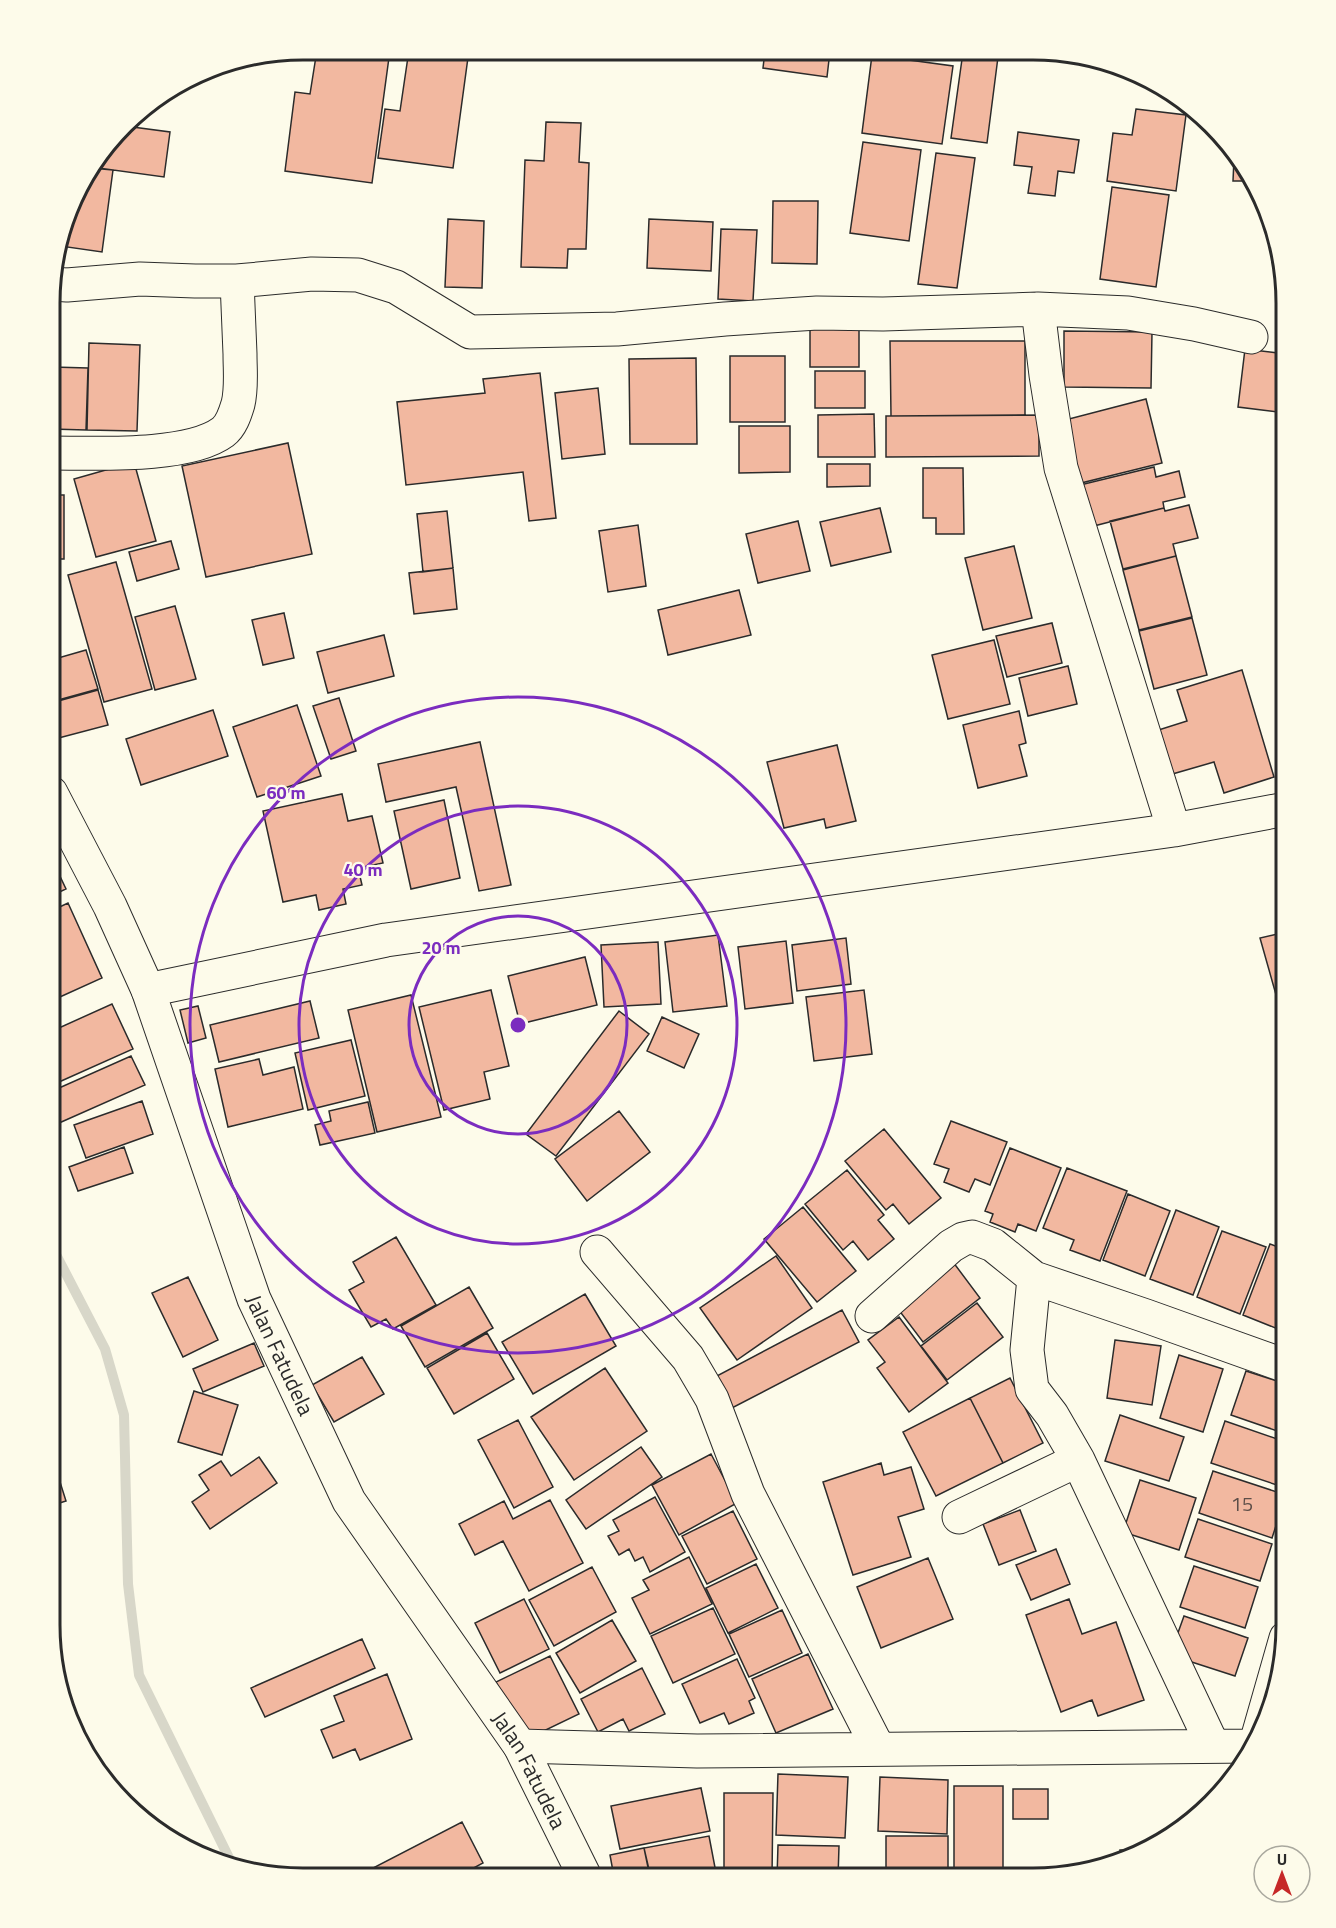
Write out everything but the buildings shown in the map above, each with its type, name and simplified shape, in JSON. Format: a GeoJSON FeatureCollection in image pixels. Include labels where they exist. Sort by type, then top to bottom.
{"type":"FeatureCollection","features":[{"type":"Feature","properties":{"kind":"street"},"geometry":{"type":"LineString","coordinates":[[61,285],[140,279],[237,281],[312,274],[358,275],[396,287],[470,332],[617,329],[817,313],[882,314],[1038,309],[1128,313],[1194,324],[1251,337]]}},
{"type":"Feature","properties":{"kind":"street"},"geometry":{"type":"LineString","coordinates":[[60,453],[117,453],[178,449],[210,439],[224,431],[232,419],[241,383],[237,281]]}},
{"type":"Feature","properties":{"kind":"street"},"geometry":{"type":"LineString","coordinates":[[1038,309],[1061,468],[1174,830]]}},
{"type":"Feature","properties":{"kind":"street","name":"Jalan Fatudela"},"geometry":{"type":"LineString","coordinates":[[60,810],[110,906],[148,990],[254,1299],[350,1501],[520,1746],[581,1868]]}},
{"type":"Feature","properties":{"kind":"street"},"geometry":{"type":"LineString","coordinates":[[148,990],[386,940],[1174,830],[1276,812]]}},
{"type":"Feature","properties":{"kind":"street"},"geometry":{"type":"LineString","coordinates":[[872,1316],[951,1246],[963,1239],[972,1238],[993,1245],[1034,1278],[1276,1362]]}},
{"type":"Feature","properties":{"kind":"street"},"geometry":{"type":"LineString","coordinates":[[597,1252],[688,1358],[712,1399],[748,1494],[878,1748]]}},
{"type":"Feature","properties":{"kind":"street"},"geometry":{"type":"LineString","coordinates":[[1034,1278],[1027,1350],[1032,1389],[1052,1415],[1078,1460],[1213,1746]]}},
{"type":"Feature","properties":{"kind":"street"},"geometry":{"type":"LineString","coordinates":[[959,1517],[1078,1460]]}},
{"type":"Feature","properties":{"kind":"street"},"geometry":{"type":"LineString","coordinates":[[520,1746],[697,1751],[1243,1746]]}},
{"type":"Feature","properties":{"kind":"waterway"},"geometry":{"type":"LineString","coordinates":[[60,1262],[105,1349],[124,1415],[128,1584],[139,1675],[228,1856]]}}]}
